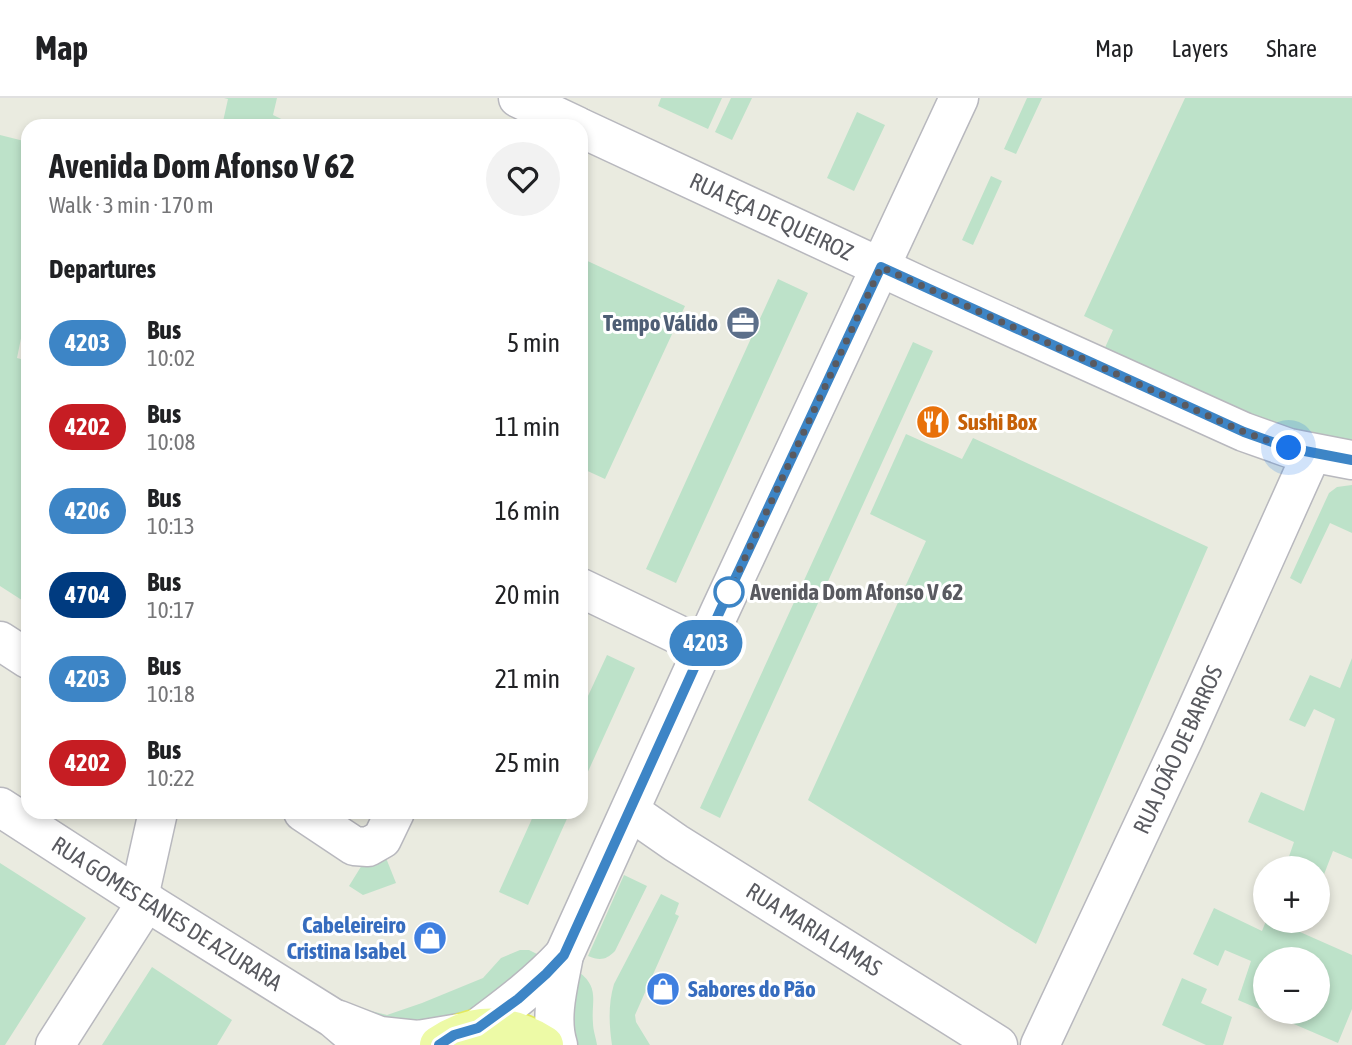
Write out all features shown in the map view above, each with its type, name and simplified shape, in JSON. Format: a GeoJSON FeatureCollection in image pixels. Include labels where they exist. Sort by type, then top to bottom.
{"type":"FeatureCollection","features":[{"type":"Feature","properties":{"kind":"main road"},"geometry":{"type":"LineString","coordinates":[[459,1035],[503,1028],[528,1035],[544,1045]]}},
{"type":"Feature","properties":{"kind":"street","name":"RUA EÇA DE QUEIROZ"},"geometry":{"type":"LineString","coordinates":[[517,98],[562,119]]}},
{"type":"Feature","properties":{"kind":"street"},"geometry":{"type":"LineString","coordinates":[[558,1045],[556,997],[564,955],[959,98]]}},
{"type":"Feature","properties":{"kind":"street","name":"RUA EÇA DE QUEIROZ"},"geometry":{"type":"LineString","coordinates":[[588,131],[1244,432],[1289,448],[1352,460]]}},
{"type":"Feature","properties":{"kind":"street","name":"RUA JOÃO DE BARROS"},"geometry":{"type":"LineString","coordinates":[[1040,1045],[1184,738],[1312,453]]}},
{"type":"Feature","properties":{"kind":"street"},"geometry":{"type":"LineString","coordinates":[[588,591],[704,647]]}},
{"type":"Feature","properties":{"kind":"street"},"geometry":{"type":"LineString","coordinates":[[0,641],[21,654]]}},
{"type":"Feature","properties":{"kind":"street","name":"RUA GOMES EANES DE AZURARA"},"geometry":{"type":"LineString","coordinates":[[0,807],[333,1018],[361,1045]]}},
{"type":"Feature","properties":{"kind":"street","name":"RUA MARIA LAMAS"},"geometry":{"type":"LineString","coordinates":[[629,811],[998,1045]]}},
{"type":"Feature","properties":{"kind":"street"},"geometry":{"type":"LineString","coordinates":[[55,1045],[143,899],[157,819]]}},
{"type":"Feature","properties":{"kind":"street"},"geometry":{"type":"LineString","coordinates":[[314,819],[354,846],[368,847],[382,839],[392,819]]}},
{"type":"Feature","properties":{"kind":"street"},"geometry":{"type":"LineString","coordinates":[[459,1035],[518,999],[564,955]]}},
{"type":"Feature","properties":{"kind":"street","name":"RUA GOMES EANES DE AZURARA"},"geometry":{"type":"LineString","coordinates":[[333,1018],[380,1036],[418,1040],[459,1035]]}},
{"type":"Feature","properties":{"kind":"green space"},"geometry":{"type":"Polygon","coordinates":[[[224,98],[277,98],[273,115],[281,119],[224,119],[228,99],[224,98]]]}},
{"type":"Feature","properties":{"kind":"green space"},"geometry":{"type":"Polygon","coordinates":[[[661,98],[722,98],[708,129],[658,106],[661,98]]]}},
{"type":"Feature","properties":{"kind":"green space"},"geometry":{"type":"Polygon","coordinates":[[[731,98],[752,98],[732,140],[715,132],[731,98]]]}},
{"type":"Feature","properties":{"kind":"green space"},"geometry":{"type":"Polygon","coordinates":[[[1027,98],[1042,98],[1016,154],[1004,149],[1027,98]]]}},
{"type":"Feature","properties":{"kind":"green space"},"geometry":{"type":"Polygon","coordinates":[[[1185,98],[1352,98],[1352,447],[1299,439],[1103,352],[1113,330],[1084,316],[1185,98]]]}},
{"type":"Feature","properties":{"kind":"green space"},"geometry":{"type":"Polygon","coordinates":[[[857,112],[885,125],[854,191],[827,178],[857,112]]]}},
{"type":"Feature","properties":{"kind":"green space"},"geometry":{"type":"Polygon","coordinates":[[[0,135],[21,140],[21,338],[17,358],[21,359],[21,600],[0,586],[0,135]]]}},
{"type":"Feature","properties":{"kind":"green space"},"geometry":{"type":"Polygon","coordinates":[[[991,176],[1002,181],[973,245],[962,240],[991,176]]]}},
{"type":"Feature","properties":{"kind":"green space"},"geometry":{"type":"Polygon","coordinates":[[[588,261],[685,306],[605,479],[588,471],[588,261]]]}},
{"type":"Feature","properties":{"kind":"green space"},"geometry":{"type":"Polygon","coordinates":[[[778,279],[808,293],[676,583],[646,569],[778,279]]]}},
{"type":"Feature","properties":{"kind":"green space"},"geometry":{"type":"Polygon","coordinates":[[[913,342],[933,351],[720,818],[700,808],[913,342]]]}},
{"type":"Feature","properties":{"kind":"green space"},"geometry":{"type":"Polygon","coordinates":[[[906,434],[962,459],[973,438],[1208,547],[1036,944],[808,800],[926,541],[870,514],[906,434]]]}},
{"type":"Feature","properties":{"kind":"green space"},"geometry":{"type":"Polygon","coordinates":[[[1352,485],[1352,533],[1330,523],[1301,584],[1290,578],[1329,493],[1337,487],[1352,485]]]}},
{"type":"Feature","properties":{"kind":"green space"},"geometry":{"type":"Polygon","coordinates":[[[607,655],[635,668],[588,772],[588,696],[607,655]]]}},
{"type":"Feature","properties":{"kind":"green space"},"geometry":{"type":"Polygon","coordinates":[[[1352,658],[1352,859],[1333,851],[1330,859],[1330,856],[1289,856],[1294,842],[1248,822],[1261,792],[1304,811],[1335,719],[1314,709],[1305,727],[1289,720],[1310,675],[1340,688],[1352,658]]]}},
{"type":"Feature","properties":{"kind":"green space"},"geometry":{"type":"Polygon","coordinates":[[[532,819],[567,819],[528,905],[499,892],[532,819]]]}},
{"type":"Feature","properties":{"kind":"green space"},"geometry":{"type":"Polygon","coordinates":[[[386,858],[396,883],[363,895],[349,886],[362,865],[365,867],[386,858]]]}},
{"type":"Feature","properties":{"kind":"green space"},"geometry":{"type":"Polygon","coordinates":[[[0,863],[86,918],[5,1045],[0,1045],[0,863]]]}},
{"type":"Feature","properties":{"kind":"green space"},"geometry":{"type":"Polygon","coordinates":[[[624,875],[647,886],[615,951],[603,959],[588,956],[624,875]]]}},
{"type":"Feature","properties":{"kind":"green space"},"geometry":{"type":"Polygon","coordinates":[[[661,894],[679,903],[675,914],[679,916],[635,1015],[636,1022],[650,1045],[612,1045],[610,1014],[614,984],[661,894]]]}},
{"type":"Feature","properties":{"kind":"green space"},"geometry":{"type":"Polygon","coordinates":[[[1214,908],[1253,927],[1253,933],[1302,933],[1352,955],[1352,1009],[1338,1043],[1294,1024],[1330,1024],[1330,947],[1253,947],[1253,1007],[1238,1000],[1251,961],[1225,950],[1218,966],[1193,954],[1214,908]]]}},
{"type":"Feature","properties":{"kind":"green space"},"geometry":{"type":"Polygon","coordinates":[[[520,950],[529,950],[539,955],[479,1010],[413,1027],[353,1011],[357,1006],[387,1015],[422,1003],[483,978],[501,958],[520,950]]]}},
{"type":"Feature","properties":{"kind":"green space"},"geometry":{"type":"Polygon","coordinates":[[[152,967],[232,1020],[217,1045],[102,1045],[152,967]]]}},
{"type":"Feature","properties":{"kind":"green space"},"geometry":{"type":"Polygon","coordinates":[[[579,972],[592,989],[593,1026],[597,1045],[574,1045],[572,1040],[574,985],[579,972]]]}},
{"type":"Feature","properties":{"kind":"green space"},"geometry":{"type":"Polygon","coordinates":[[[1182,978],[1207,989],[1201,1003],[1232,1017],[1223,1045],[1206,1045],[1162,1025],[1182,978]]]}},
{"type":"Feature","properties":{"kind":"bus line","name":"4203"},"geometry":{"type":"LineString","coordinates":[[439,1045],[454,1035],[478,1028],[518,999],[564,955],[720,611],[881,267],[1244,432],[1289,448],[1352,460]]}},
{"type":"Feature","properties":{"kind":"place","name":"Tempo Válido"},"geometry":{"type":"Point","coordinates":[743,323]}},
{"type":"Feature","properties":{"kind":"place","name":"Sushi Box"},"geometry":{"type":"Point","coordinates":[933,422]}},
{"type":"Feature","properties":{"kind":"place","name":"Avenida Dom Afonso V 62"},"geometry":{"type":"Point","coordinates":[729,592]}},
{"type":"Feature","properties":{"kind":"place","name":"Cabeleireiro Cristina Isabel"},"geometry":{"type":"Point","coordinates":[430,938]}},
{"type":"Feature","properties":{"kind":"place","name":"Sabores do Pão"},"geometry":{"type":"Point","coordinates":[663,989]}},
{"type":"Feature","properties":{"kind":"route"},"geometry":{"type":"LineString","coordinates":[[729,592],[881,267],[1244,432],[1289,448]]}}]}
